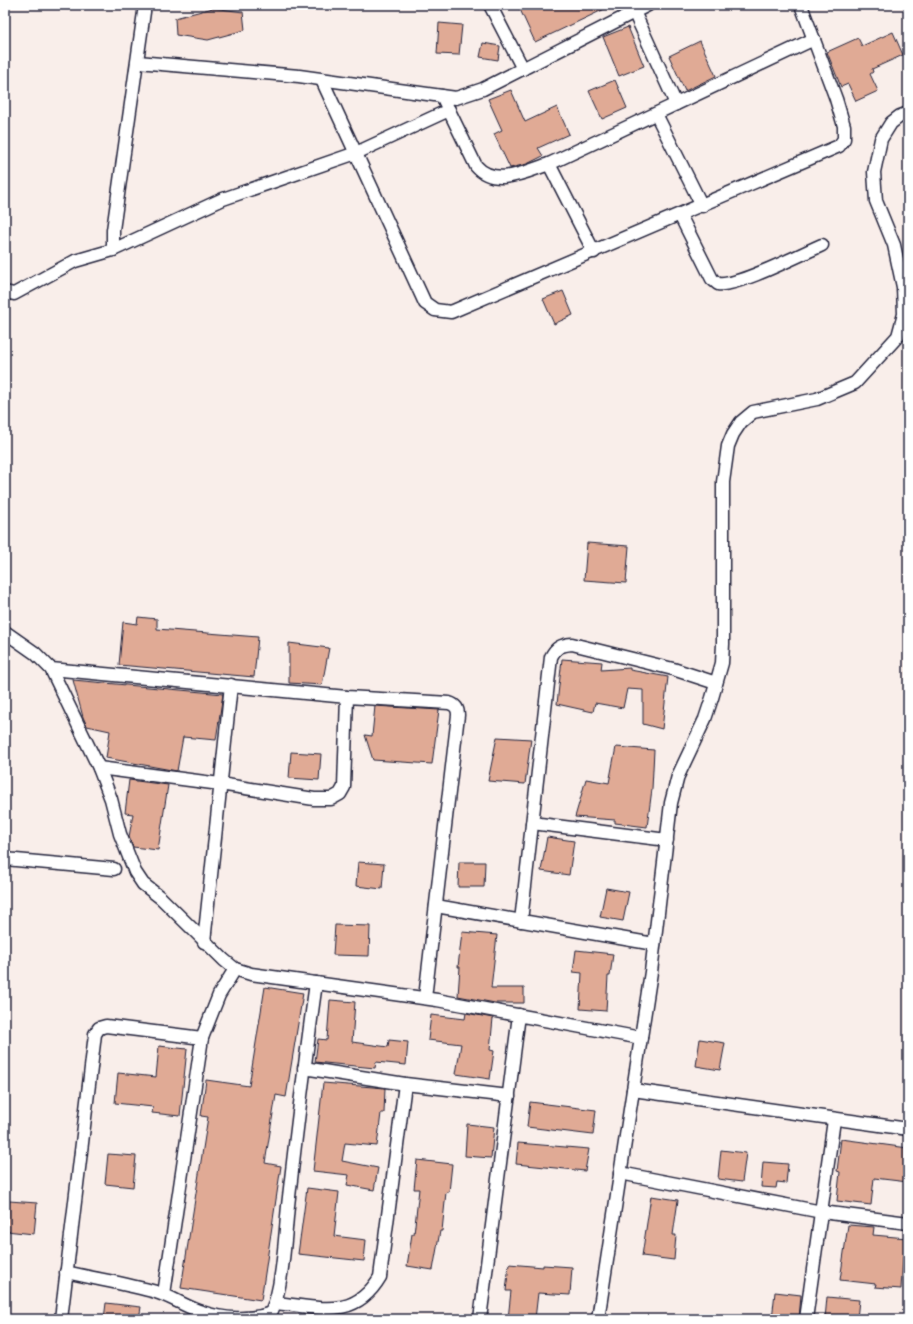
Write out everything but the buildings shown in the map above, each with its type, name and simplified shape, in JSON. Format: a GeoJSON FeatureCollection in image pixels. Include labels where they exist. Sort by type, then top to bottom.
{"type":"FeatureCollection","features":[{"type":"Feature","properties":{"kind":"street"},"geometry":{"type":"LineString","coordinates":[[112,250],[113,230],[145,5]]}},
{"type":"Feature","properties":{"kind":"street"},"geometry":{"type":"LineString","coordinates":[[490,5],[523,69]]}},
{"type":"Feature","properties":{"kind":"street"},"geometry":{"type":"LineString","coordinates":[[138,62],[322,80],[456,98],[468,95],[523,69],[632,9],[648,5]]}},
{"type":"Feature","properties":{"kind":"street"},"geometry":{"type":"LineString","coordinates":[[322,80],[425,303],[435,310],[451,312],[461,310],[840,146],[845,134],[844,126],[836,99],[801,5]]}},
{"type":"Feature","properties":{"kind":"street"},"geometry":{"type":"LineString","coordinates":[[632,9],[676,104]]}},
{"type":"Feature","properties":{"kind":"street"},"geometry":{"type":"LineString","coordinates":[[442,96],[476,166],[485,174],[494,177],[509,177],[549,164],[814,39]]}},
{"type":"Feature","properties":{"kind":"street"},"geometry":{"type":"LineString","coordinates":[[5,292],[14,294],[75,261],[112,250],[223,199],[356,153],[449,110]]}},
{"type":"Feature","properties":{"kind":"street"},"geometry":{"type":"LineString","coordinates":[[598,1319],[641,1038],[671,803],[678,776],[705,719],[722,663],[723,482],[728,446],[733,434],[741,422],[753,412],[817,399],[855,383],[903,335],[903,287],[894,245],[876,201],[874,172],[881,139],[891,123],[900,116],[908,113]]}},
{"type":"Feature","properties":{"kind":"street"},"geometry":{"type":"LineString","coordinates":[[656,114],[702,206]]}},
{"type":"Feature","properties":{"kind":"street"},"geometry":{"type":"LineString","coordinates":[[549,164],[594,252]]}},
{"type":"Feature","properties":{"kind":"street"},"geometry":{"type":"LineString","coordinates":[[680,215],[712,279],[718,284],[727,285],[742,280],[822,245]]}},
{"type":"Feature","properties":{"kind":"street"},"geometry":{"type":"LineString","coordinates":[[5,632],[35,653],[51,669],[99,768],[111,799],[125,848],[135,872],[143,884],[161,898],[204,942],[235,970],[251,974],[425,998],[641,1038]]}},
{"type":"Feature","properties":{"kind":"street"},"geometry":{"type":"LineString","coordinates":[[521,921],[551,657],[557,647],[572,644],[620,655],[716,683]]}},
{"type":"Feature","properties":{"kind":"street"},"geometry":{"type":"LineString","coordinates":[[51,669],[347,697],[449,703],[455,706],[458,710],[425,998]]}},
{"type":"Feature","properties":{"kind":"street"},"geometry":{"type":"LineString","coordinates":[[204,942],[231,685]]}},
{"type":"Feature","properties":{"kind":"street"},"geometry":{"type":"LineString","coordinates":[[99,768],[220,784],[314,799],[331,799],[340,794],[344,786],[347,697]]}},
{"type":"Feature","properties":{"kind":"street"},"geometry":{"type":"LineString","coordinates":[[532,822],[667,840]]}},
{"type":"Feature","properties":{"kind":"street"},"geometry":{"type":"LineString","coordinates":[[5,859],[114,869]]}},
{"type":"Feature","properties":{"kind":"street"},"geometry":{"type":"LineString","coordinates":[[436,906],[654,944]]}},
{"type":"Feature","properties":{"kind":"street"},"geometry":{"type":"LineString","coordinates":[[164,1294],[202,1038],[219,995],[235,970]]}},
{"type":"Feature","properties":{"kind":"street"},"geometry":{"type":"LineString","coordinates":[[66,1272],[164,1294],[202,1312],[232,1317],[259,1318],[271,1314],[276,1304],[304,1068],[316,983]]}},
{"type":"Feature","properties":{"kind":"street"},"geometry":{"type":"LineString","coordinates":[[480,1319],[519,1015]]}},
{"type":"Feature","properties":{"kind":"street"},"geometry":{"type":"LineString","coordinates":[[61,1319],[95,1034],[99,1028],[106,1026],[202,1038]]}},
{"type":"Feature","properties":{"kind":"street"},"geometry":{"type":"LineString","coordinates":[[304,1068],[405,1084],[509,1096]]}},
{"type":"Feature","properties":{"kind":"street"},"geometry":{"type":"LineString","coordinates":[[276,1304],[331,1309],[346,1307],[358,1302],[372,1290],[380,1276],[405,1084]]}},
{"type":"Feature","properties":{"kind":"street"},"geometry":{"type":"LineString","coordinates":[[633,1090],[834,1120],[908,1129]]}},
{"type":"Feature","properties":{"kind":"street"},"geometry":{"type":"LineString","coordinates":[[806,1319],[834,1120]]}},
{"type":"Feature","properties":{"kind":"street"},"geometry":{"type":"LineString","coordinates":[[620,1173],[822,1212],[908,1223]]}}]}
